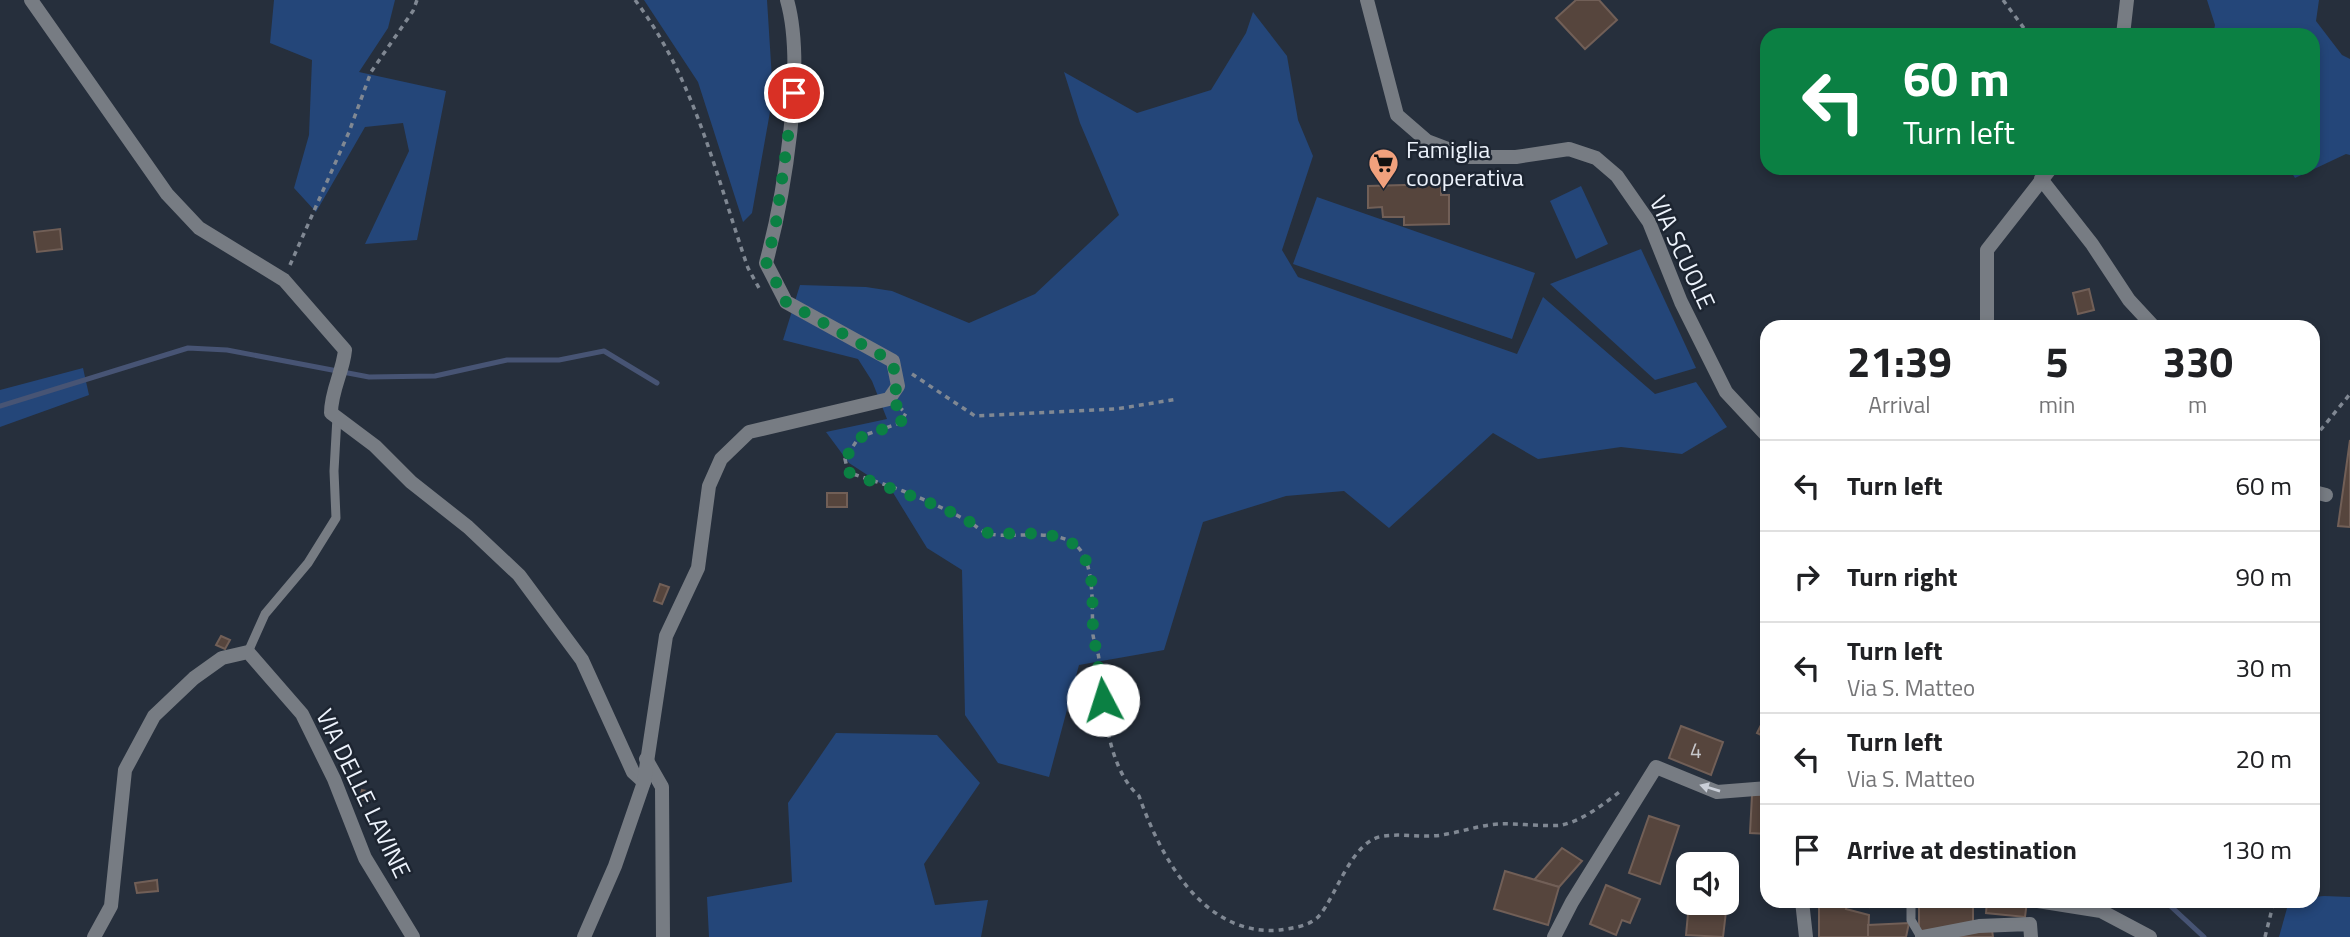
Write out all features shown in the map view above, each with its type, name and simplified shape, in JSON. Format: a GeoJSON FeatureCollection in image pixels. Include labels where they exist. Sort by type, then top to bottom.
{"type":"FeatureCollection","features":[{"type":"Feature","properties":{"kind":"street"},"geometry":{"type":"LineString","coordinates":[[30,0],[167,194],[199,228],[284,280],[345,349],[344,363],[331,395],[331,413],[375,446],[411,482],[468,527],[519,575],[582,660],[633,772],[644,782]]}},
{"type":"Feature","properties":{"kind":"street"},"geometry":{"type":"LineString","coordinates":[[584,937],[615,866],[644,782],[666,636],[698,568],[709,486],[721,459],[749,432],[889,399],[898,386],[892,361],[786,302],[766,262],[775,230],[794,93],[791,14],[787,0]]}},
{"type":"Feature","properties":{"kind":"street","name":"VIA SCUOLE"},"geometry":{"type":"LineString","coordinates":[[1367,0],[1397,115],[1427,141],[1469,157],[1516,158],[1569,149],[1596,158],[1617,176],[1649,222],[1681,302],[1726,392],[1760,428]]}},
{"type":"Feature","properties":{"kind":"street"},"geometry":{"type":"LineString","coordinates":[[2124,28],[2127,0]]}},
{"type":"Feature","properties":{"kind":"street"},"geometry":{"type":"LineString","coordinates":[[1987,320],[1987,250],[2045,175]]}},
{"type":"Feature","properties":{"kind":"street"},"geometry":{"type":"LineString","coordinates":[[2041,180],[2092,244],[2129,300],[2148,320]]}},
{"type":"Feature","properties":{"kind":"street"},"geometry":{"type":"LineString","coordinates":[[94,937],[111,906],[125,770],[154,716],[194,678],[222,658],[248,652]]}},
{"type":"Feature","properties":{"kind":"street","name":"VIA DELLE LAVINE"},"geometry":{"type":"LineString","coordinates":[[248,652],[302,714],[334,779],[365,858],[413,937]]}},
{"type":"Feature","properties":{"kind":"street"},"geometry":{"type":"LineString","coordinates":[[646,759],[662,787],[663,937]]}},
{"type":"Feature","properties":{"kind":"street"},"geometry":{"type":"LineString","coordinates":[[1554,937],[1656,767],[1717,792],[1760,789]]}},
{"type":"Feature","properties":{"kind":"street"},"geometry":{"type":"LineString","coordinates":[[1803,908],[1805,937]]}},
{"type":"Feature","properties":{"kind":"street"},"geometry":{"type":"LineString","coordinates":[[1921,937],[1979,926],[2031,931],[2036,908]]}},
{"type":"Feature","properties":{"kind":"street"},"geometry":{"type":"LineString","coordinates":[[2082,908],[2101,911],[2150,937]]}},
{"type":"Feature","properties":{"kind":"lane"},"geometry":{"type":"LineString","coordinates":[[248,652],[265,614],[308,563],[336,518],[337,417]]}},
{"type":"Feature","properties":{"kind":"lane"},"geometry":{"type":"LineString","coordinates":[[1911,908],[1911,920],[1921,937]]}},
{"type":"Feature","properties":{"kind":"path"},"geometry":{"type":"LineString","coordinates":[[284,280],[349,132],[371,72],[413,11],[417,0]]}},
{"type":"Feature","properties":{"kind":"path"},"geometry":{"type":"LineString","coordinates":[[635,0],[652,23],[687,85],[748,268],[763,295],[786,302]]}},
{"type":"Feature","properties":{"kind":"path"},"geometry":{"type":"LineString","coordinates":[[2003,0],[2024,28]]}},
{"type":"Feature","properties":{"kind":"path"},"geometry":{"type":"LineString","coordinates":[[892,361],[975,416],[1089,411],[1178,399]]}},
{"type":"Feature","properties":{"kind":"path"},"geometry":{"type":"LineString","coordinates":[[2320,431],[2350,394]]}},
{"type":"Feature","properties":{"kind":"path"},"geometry":{"type":"LineString","coordinates":[[889,399],[906,413],[900,423],[859,438],[845,459],[848,472],[904,492],[967,520],[986,533],[1058,537],[1074,544],[1085,557],[1093,596],[1093,636],[1099,658],[1105,720],[1128,786],[1139,796],[1181,884],[1197,903],[1219,917],[1244,927],[1271,932],[1301,927],[1319,917],[1366,844],[1382,835],[1448,834],[1468,827],[1495,824],[1562,825],[1595,809],[1624,788]]}},
{"type":"Feature","properties":{"kind":"path"},"geometry":{"type":"LineString","coordinates":[[2265,937],[2272,908]]}},
{"type":"Feature","properties":{"kind":"shaded area"},"geometry":{"type":"Polygon","coordinates":[[[274,0],[395,0],[388,28],[359,72],[446,91],[417,240],[365,244],[409,151],[403,123],[365,127],[316,212],[294,188],[309,135],[312,60],[270,43],[274,0]]]}},
{"type":"Feature","properties":{"kind":"shaded area"},"geometry":{"type":"Polygon","coordinates":[[[644,0],[767,0],[773,95],[752,213],[743,222],[698,82],[644,0]]]}},
{"type":"Feature","properties":{"kind":"shaded area"},"geometry":{"type":"Polygon","coordinates":[[[2207,0],[2319,0],[2316,21],[2342,55],[2350,59],[2350,155],[2346,154],[2320,166],[2320,28],[2214,28],[2207,0]]]}},
{"type":"Feature","properties":{"kind":"shaded area"},"geometry":{"type":"Polygon","coordinates":[[[1253,12],[1287,56],[1298,120],[1313,156],[1282,250],[1298,277],[1517,354],[1543,297],[1655,394],[1696,382],[1727,427],[1682,454],[1621,447],[1538,459],[1493,433],[1389,528],[1344,491],[1286,496],[1203,522],[1164,650],[1079,665],[1049,777],[998,763],[965,715],[962,570],[927,548],[892,491],[849,463],[826,432],[887,419],[872,381],[858,359],[783,340],[800,285],[866,287],[892,291],[969,323],[1035,294],[1119,215],[1080,123],[1064,72],[1137,113],[1211,90],[1246,33],[1253,12]]]}},
{"type":"Feature","properties":{"kind":"shaded area"},"geometry":{"type":"Polygon","coordinates":[[[1581,186],[1608,244],[1576,259],[1550,201],[1581,186]]]}},
{"type":"Feature","properties":{"kind":"shaded area"},"geometry":{"type":"Polygon","coordinates":[[[1317,197],[1535,273],[1512,339],[1293,264],[1317,197]]]}},
{"type":"Feature","properties":{"kind":"shaded area"},"geometry":{"type":"Polygon","coordinates":[[[1641,249],[1696,368],[1655,380],[1550,284],[1641,249]]]}},
{"type":"Feature","properties":{"kind":"shaded area"},"geometry":{"type":"Polygon","coordinates":[[[83,368],[89,395],[0,427],[0,390],[83,368]]]}},
{"type":"Feature","properties":{"kind":"shaded area"},"geometry":{"type":"Polygon","coordinates":[[[836,733],[937,735],[980,783],[924,864],[935,905],[988,900],[981,937],[709,937],[707,897],[792,882],[788,803],[836,733]]]}},
{"type":"Feature","properties":{"kind":"shaded area"},"geometry":{"type":"Polygon","coordinates":[[[2320,896],[2350,897],[2350,937],[2279,937],[2287,908],[2320,908],[2320,896]]]}},
{"type":"Feature","properties":{"kind":"building"},"geometry":{"type":"Polygon","coordinates":[[[1576,0],[1599,0],[1617,20],[1585,49],[1556,18],[1576,0]]]}},
{"type":"Feature","properties":{"kind":"building"},"geometry":{"type":"Polygon","coordinates":[[[1441,184],[1441,195],[1449,195],[1449,224],[1404,225],[1404,217],[1383,217],[1382,207],[1368,208],[1368,186],[1441,184]]]}},
{"type":"Feature","properties":{"kind":"building"},"geometry":{"type":"Polygon","coordinates":[[[60,229],[62,249],[37,252],[34,232],[60,229]]]}},
{"type":"Feature","properties":{"kind":"building"},"geometry":{"type":"Polygon","coordinates":[[[2089,289],[2094,310],[2078,314],[2073,293],[2089,289]]]}},
{"type":"Feature","properties":{"kind":"building"},"geometry":{"type":"Polygon","coordinates":[[[2350,440],[2350,527],[2338,526],[2350,440]]]}},
{"type":"Feature","properties":{"kind":"building"},"geometry":{"type":"Polygon","coordinates":[[[827,493],[847,493],[847,507],[827,507],[827,493]]]}},
{"type":"Feature","properties":{"kind":"building"},"geometry":{"type":"Polygon","coordinates":[[[660,584],[669,587],[662,604],[654,601],[660,584]]]}},
{"type":"Feature","properties":{"kind":"building"},"geometry":{"type":"Polygon","coordinates":[[[221,636],[230,640],[225,649],[216,645],[221,636]]]}},
{"type":"Feature","properties":{"kind":"building"},"geometry":{"type":"Polygon","coordinates":[[[1681,726],[1723,742],[1711,775],[1669,758],[1681,726]]]}},
{"type":"Feature","properties":{"kind":"building"},"geometry":{"type":"Polygon","coordinates":[[[362,790],[371,792],[369,801],[360,799],[362,790]]]}},
{"type":"Feature","properties":{"kind":"building"},"geometry":{"type":"Polygon","coordinates":[[[1752,795],[1760,795],[1760,834],[1750,833],[1752,795]]]}},
{"type":"Feature","properties":{"kind":"building"},"geometry":{"type":"Polygon","coordinates":[[[1649,816],[1679,826],[1660,884],[1629,873],[1649,816]]]}},
{"type":"Feature","properties":{"kind":"building"},"geometry":{"type":"Polygon","coordinates":[[[1562,848],[1582,861],[1559,887],[1534,880],[1562,848]]]}},
{"type":"Feature","properties":{"kind":"building"},"geometry":{"type":"Polygon","coordinates":[[[1505,871],[1559,887],[1548,925],[1494,909],[1505,871]]]}},
{"type":"Feature","properties":{"kind":"building"},"geometry":{"type":"Polygon","coordinates":[[[157,880],[158,891],[137,893],[135,883],[157,880]]]}},
{"type":"Feature","properties":{"kind":"building"},"geometry":{"type":"Polygon","coordinates":[[[1606,885],[1640,899],[1630,923],[1622,920],[1616,935],[1590,924],[1606,885]]]}},
{"type":"Feature","properties":{"kind":"building"},"geometry":{"type":"Polygon","coordinates":[[[1819,908],[1846,908],[1869,915],[1868,937],[1819,937],[1819,908]]]}},
{"type":"Feature","properties":{"kind":"building"},"geometry":{"type":"Polygon","coordinates":[[[1919,908],[1973,908],[1973,922],[1919,933],[1919,908]]]}},
{"type":"Feature","properties":{"kind":"building"},"geometry":{"type":"Polygon","coordinates":[[[1986,908],[2026,908],[2025,917],[1986,913],[1986,908]]]}},
{"type":"Feature","properties":{"kind":"building"},"geometry":{"type":"Polygon","coordinates":[[[1688,915],[1726,915],[1723,937],[1686,935],[1688,915]]]}},
{"type":"Feature","properties":{"kind":"building"},"geometry":{"type":"Polygon","coordinates":[[[1909,923],[1906,937],[1868,937],[1868,925],[1909,923]]]}},
{"type":"Feature","properties":{"kind":"building"},"geometry":{"type":"Polygon","coordinates":[[[1992,930],[1993,937],[1943,937],[1992,930]]]}},
{"type":"Feature","properties":{"kind":"waterway"},"geometry":{"type":"LineString","coordinates":[[0,406],[188,348],[227,350],[369,377],[435,376],[507,360],[559,360],[604,351],[657,383]]}},
{"type":"Feature","properties":{"kind":"waterway"},"geometry":{"type":"LineString","coordinates":[[2173,908],[2204,937]]}},
{"type":"Feature","properties":{"kind":"place","name":"Famiglia cooperativa"},"geometry":{"type":"Point","coordinates":[1383,190]}},
{"type":"Feature","properties":{"kind":"route"},"geometry":{"type":"LineString","coordinates":[[794,93],[775,230],[766,262],[786,302],[892,361],[898,386],[889,399],[906,413],[900,423],[859,438],[845,459],[848,472],[904,492],[967,520],[986,533],[1058,537],[1074,544],[1085,557],[1093,596],[1093,636],[1099,658],[1103,700]]}}]}
